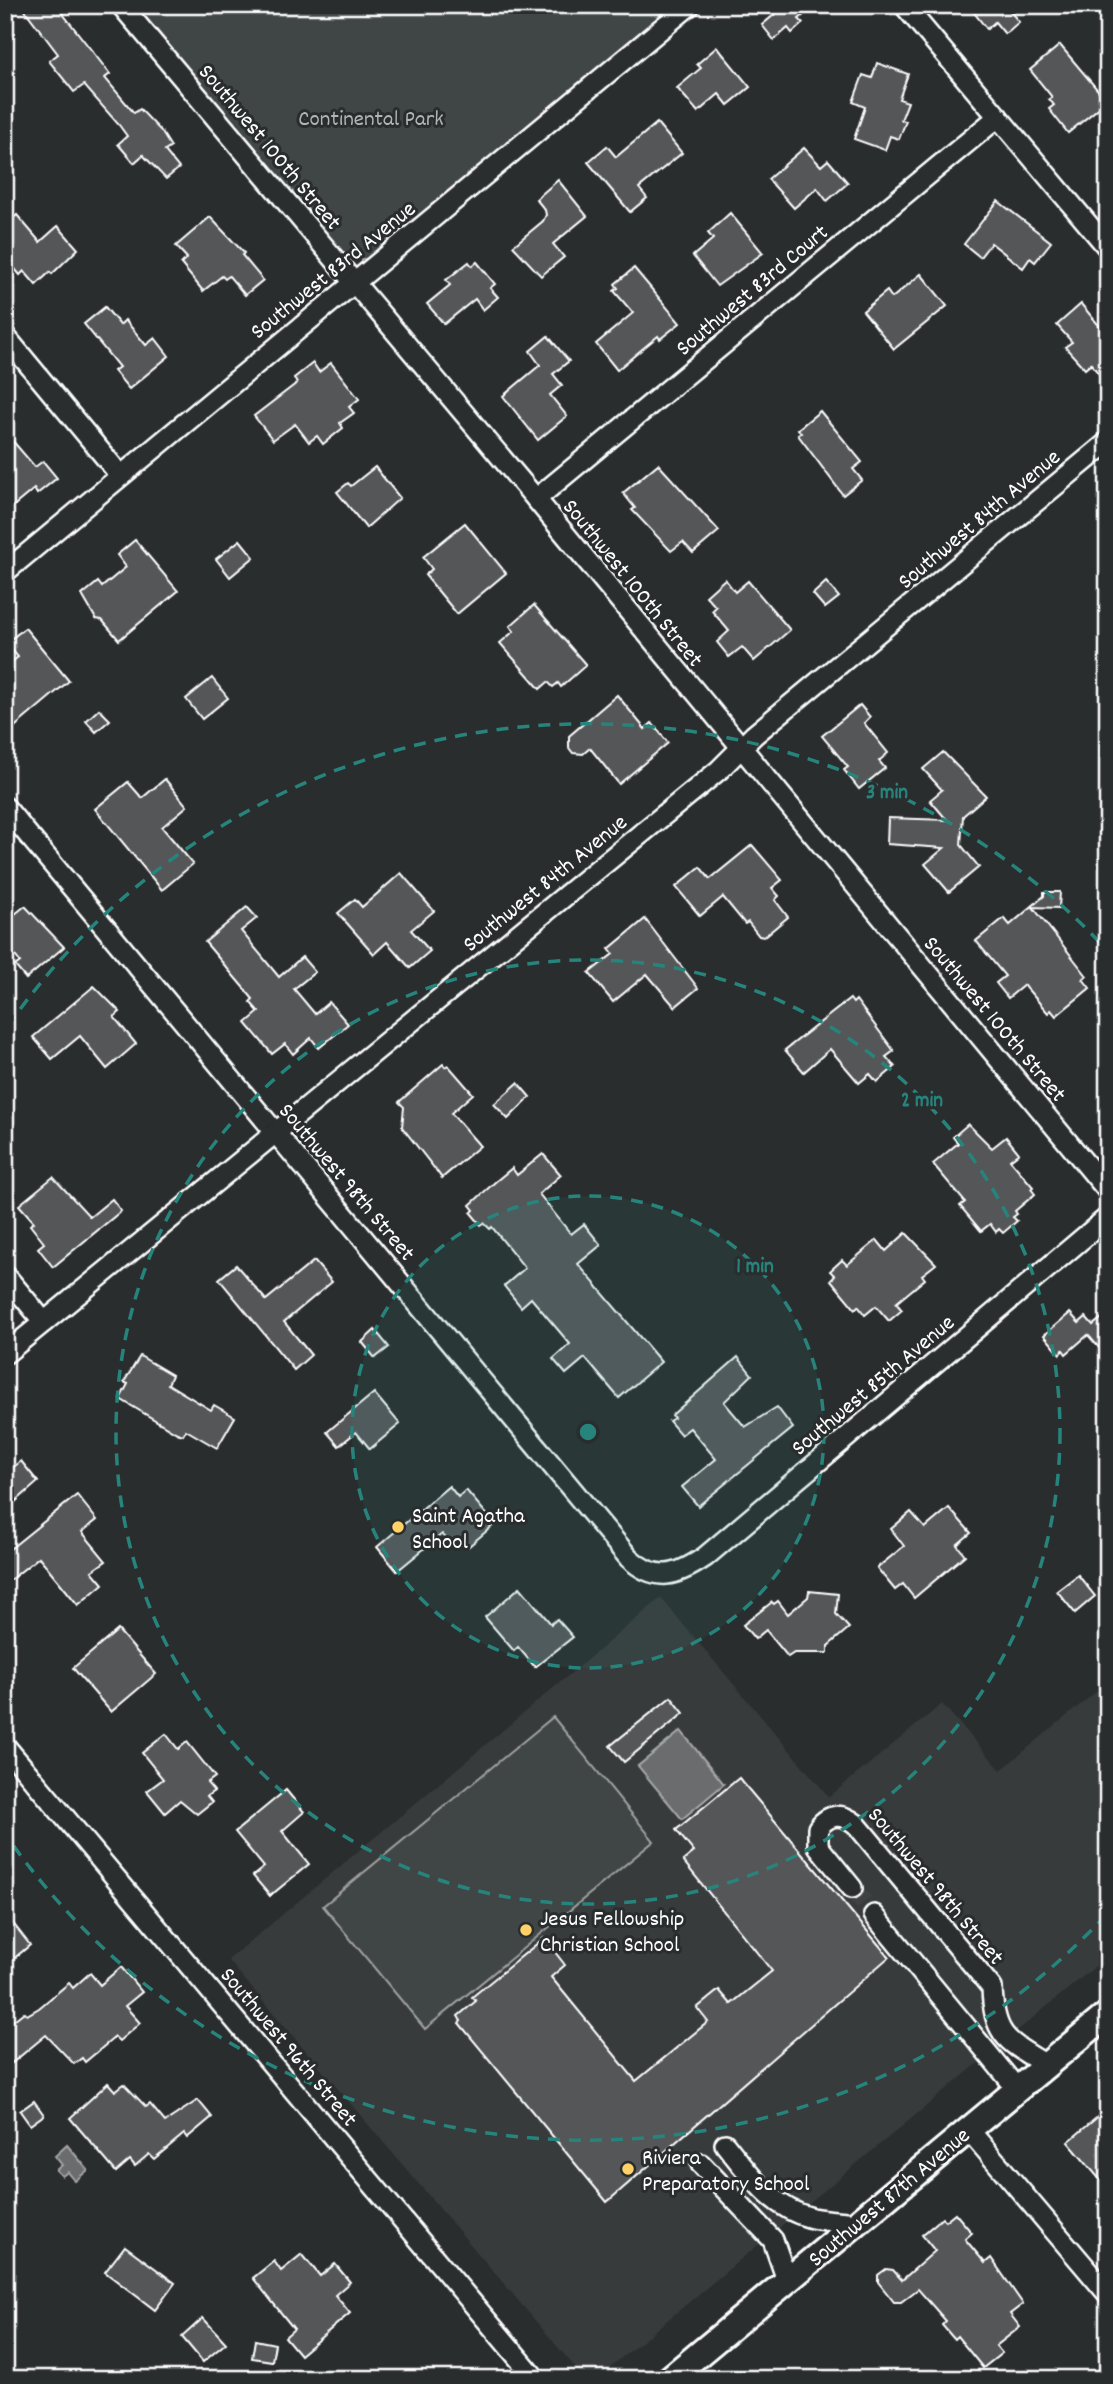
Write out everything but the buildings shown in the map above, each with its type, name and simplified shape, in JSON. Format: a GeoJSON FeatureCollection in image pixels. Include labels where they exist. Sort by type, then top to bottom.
{"type":"FeatureCollection","features":[{"type":"Feature","properties":{"kind":"main road","name":"Southwest 87th Avenue"},"geometry":{"type":"LineString","coordinates":[[669,2379],[1108,2014]]}},
{"type":"Feature","properties":{"kind":"street","name":"Southwest 100th Street"},"geometry":{"type":"LineString","coordinates":[[121,5],[536,499],[1108,1191]]}},
{"type":"Feature","properties":{"kind":"street","name":"Southwest 83rd Avenue"},"geometry":{"type":"LineString","coordinates":[[5,572],[690,5]]}},
{"type":"Feature","properties":{"kind":"street"},"geometry":{"type":"LineString","coordinates":[[904,5],[1108,248]]}},
{"type":"Feature","properties":{"kind":"street","name":"Southwest 83rd Court"},"geometry":{"type":"LineString","coordinates":[[536,499],[998,117]]}},
{"type":"Feature","properties":{"kind":"street"},"geometry":{"type":"LineString","coordinates":[[5,336],[12,357],[120,475]]}},
{"type":"Feature","properties":{"kind":"street","name":"Southwest 84th Avenue"},"geometry":{"type":"LineString","coordinates":[[5,1354],[719,770],[740,749],[1108,443]]}},
{"type":"Feature","properties":{"kind":"street","name":"Southwest 98th Street"},"geometry":{"type":"LineString","coordinates":[[5,807],[629,1558],[651,1574],[661,1576]]}},
{"type":"Feature","properties":{"kind":"street","name":"Southwest 85th Avenue"},"geometry":{"type":"LineString","coordinates":[[661,1576],[684,1570],[705,1556],[1108,1217]]}},
{"type":"Feature","properties":{"kind":"street"},"geometry":{"type":"LineString","coordinates":[[5,1275],[44,1322]]}},
{"type":"Feature","properties":{"kind":"street","name":"Southwest 96th Street"},"geometry":{"type":"LineString","coordinates":[[5,1746],[536,2379]]}},
{"type":"Feature","properties":{"kind":"street","name":"Southwest 98th Street"},"geometry":{"type":"LineString","coordinates":[[852,1888],[818,1846],[818,1828],[830,1817],[844,1816],[856,1824],[992,1988],[993,2013],[1000,2032],[1046,2065]]}},
{"type":"Feature","properties":{"kind":"street"},"geometry":{"type":"LineString","coordinates":[[874,1915],[1018,2090]]}},
{"type":"Feature","properties":{"kind":"street"},"geometry":{"type":"LineString","coordinates":[[969,2130],[1108,2294]]}},
{"type":"Feature","properties":{"kind":"street"},"geometry":{"type":"LineString","coordinates":[[725,2144],[761,2189],[781,2205],[811,2218],[856,2223]]}},
{"type":"Feature","properties":{"kind":"street"},"geometry":{"type":"LineString","coordinates":[[701,2164],[773,2240],[787,2280]]}},
{"type":"Feature","properties":{"kind":"shaded area","name":"Riviera Preparatory School"},"geometry":{"type":"Polygon","coordinates":[[[661,1598],[829,1797],[942,1704],[1001,1770],[1108,1682],[1108,1956],[596,2379],[585,2379],[228,1960],[661,1598]]]}},
{"type":"Feature","properties":{"kind":"shaded area"},"geometry":{"type":"Polygon","coordinates":[[[681,1731],[724,1784],[682,1819],[638,1766],[681,1731]]]}},
{"type":"Feature","properties":{"kind":"shaded area"},"geometry":{"type":"Polygon","coordinates":[[[67,2145],[88,2170],[75,2181],[68,2172],[62,2176],[56,2170],[62,2165],[55,2156],[67,2145]]]}},
{"type":"Feature","properties":{"kind":"green space","name":"Continental Park"},"geometry":{"type":"Polygon","coordinates":[[[135,5],[677,5],[374,259],[354,259],[342,255],[135,5]]]}},
{"type":"Feature","properties":{"kind":"green space"},"geometry":{"type":"Polygon","coordinates":[[[553,1717],[654,1841],[425,2029],[323,1906],[553,1717]]]}},
{"type":"Feature","properties":{"kind":"tunnel"},"geometry":{"type":"LineString","coordinates":[[852,1888],[874,1915]]}},
{"type":"Feature","properties":{"kind":"place","name":"Saint Agatha School"},"geometry":{"type":"Point","coordinates":[398,1527]}},
{"type":"Feature","properties":{"kind":"place","name":"Jesus Fellowship Christian School"},"geometry":{"type":"Point","coordinates":[526,1930]}},
{"type":"Feature","properties":{"kind":"place","name":"Riviera Preparatory School"},"geometry":{"type":"Point","coordinates":[628,2169]}}]}
